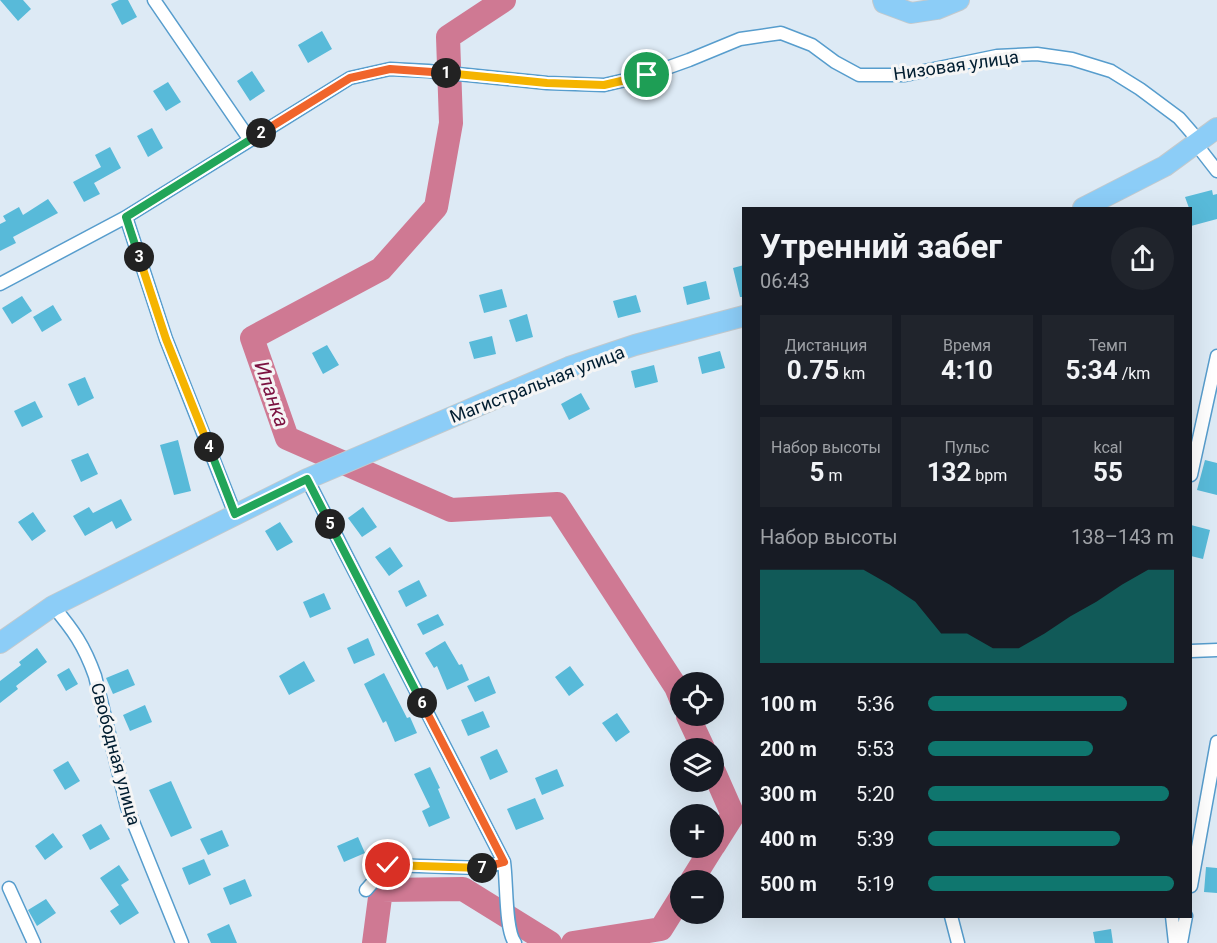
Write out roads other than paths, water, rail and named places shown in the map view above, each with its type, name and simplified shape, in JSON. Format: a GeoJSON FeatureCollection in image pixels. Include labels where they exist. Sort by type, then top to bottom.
{"type":"FeatureCollection","features":[{"type":"Feature","properties":{"kind":"main road"},"geometry":{"type":"LineString","coordinates":[[883,0],[884,3],[911,13],[938,9],[959,0]]}},
{"type":"Feature","properties":{"kind":"main road"},"geometry":{"type":"LineString","coordinates":[[1085,207],[1165,166],[1217,128]]}},
{"type":"Feature","properties":{"kind":"main road","name":"Магистральная улица"},"geometry":{"type":"LineString","coordinates":[[313,477],[401,438],[601,356],[742,317]]}},
{"type":"Feature","properties":{"kind":"main road"},"geometry":{"type":"LineString","coordinates":[[0,643],[53,606],[313,477]]}},
{"type":"Feature","properties":{"kind":"street"},"geometry":{"type":"LineString","coordinates":[[154,0],[250,140]]}},
{"type":"Feature","properties":{"kind":"street","name":"Низовая улица"},"geometry":{"type":"LineString","coordinates":[[0,284],[126,217],[350,78],[390,69],[547,83],[604,85],[647,75],[740,39],[781,33],[812,45],[834,62],[859,75],[905,75],[997,56],[1038,54],[1072,59],[1111,71],[1140,89],[1179,118],[1217,171]]}},
{"type":"Feature","properties":{"kind":"street"},"geometry":{"type":"LineString","coordinates":[[126,217],[166,339],[235,514]]}},
{"type":"Feature","properties":{"kind":"street"},"geometry":{"type":"LineString","coordinates":[[1192,470],[1217,356]]}},
{"type":"Feature","properties":{"kind":"street"},"geometry":{"type":"LineString","coordinates":[[313,477],[504,862],[508,897],[508,926],[515,943]]}},
{"type":"Feature","properties":{"kind":"street","name":"Свободная улица"},"geometry":{"type":"LineString","coordinates":[[53,606],[78,637],[87,655],[95,676],[127,807],[182,943]]}},
{"type":"Feature","properties":{"kind":"street"},"geometry":{"type":"LineString","coordinates":[[1192,652],[1217,650]]}},
{"type":"Feature","properties":{"kind":"street"},"geometry":{"type":"LineString","coordinates":[[1192,880],[1217,742]]}},
{"type":"Feature","properties":{"kind":"street"},"geometry":{"type":"LineString","coordinates":[[366,890],[388,865],[482,868],[504,862]]}},
{"type":"Feature","properties":{"kind":"street"},"geometry":{"type":"LineString","coordinates":[[9,888],[34,943]]}},
{"type":"Feature","properties":{"kind":"street"},"geometry":{"type":"LineString","coordinates":[[952,918],[958,943]]}},
{"type":"Feature","properties":{"kind":"street"},"geometry":{"type":"LineString","coordinates":[[1172,918],[1175,943]]}},
{"type":"Feature","properties":{"kind":"street"},"geometry":{"type":"LineString","coordinates":[[1181,943],[1186,918]]}},
{"type":"Feature","properties":{"kind":"waterway","name":"Иланка"},"geometry":{"type":"LineString","coordinates":[[504,0],[448,37],[451,123],[436,207],[381,269],[252,338],[287,438],[451,510],[557,504],[670,678]]}},
{"type":"Feature","properties":{"kind":"waterway","name":"Иланка"},"geometry":{"type":"LineString","coordinates":[[693,726],[698,738]]}},
{"type":"Feature","properties":{"kind":"waterway","name":"Иланка"},"geometry":{"type":"LineString","coordinates":[[723,792],[733,815],[724,829]]}},
{"type":"Feature","properties":{"kind":"waterway","name":"Иланка"},"geometry":{"type":"LineString","coordinates":[[698,870],[706,858]]}},
{"type":"Feature","properties":{"kind":"waterway","name":"Иланка"},"geometry":{"type":"LineString","coordinates":[[374,943],[381,890],[463,889],[550,943]]}},
{"type":"Feature","properties":{"kind":"waterway","name":"Иланка"},"geometry":{"type":"LineString","coordinates":[[573,943],[661,929],[670,915]]}}]}
